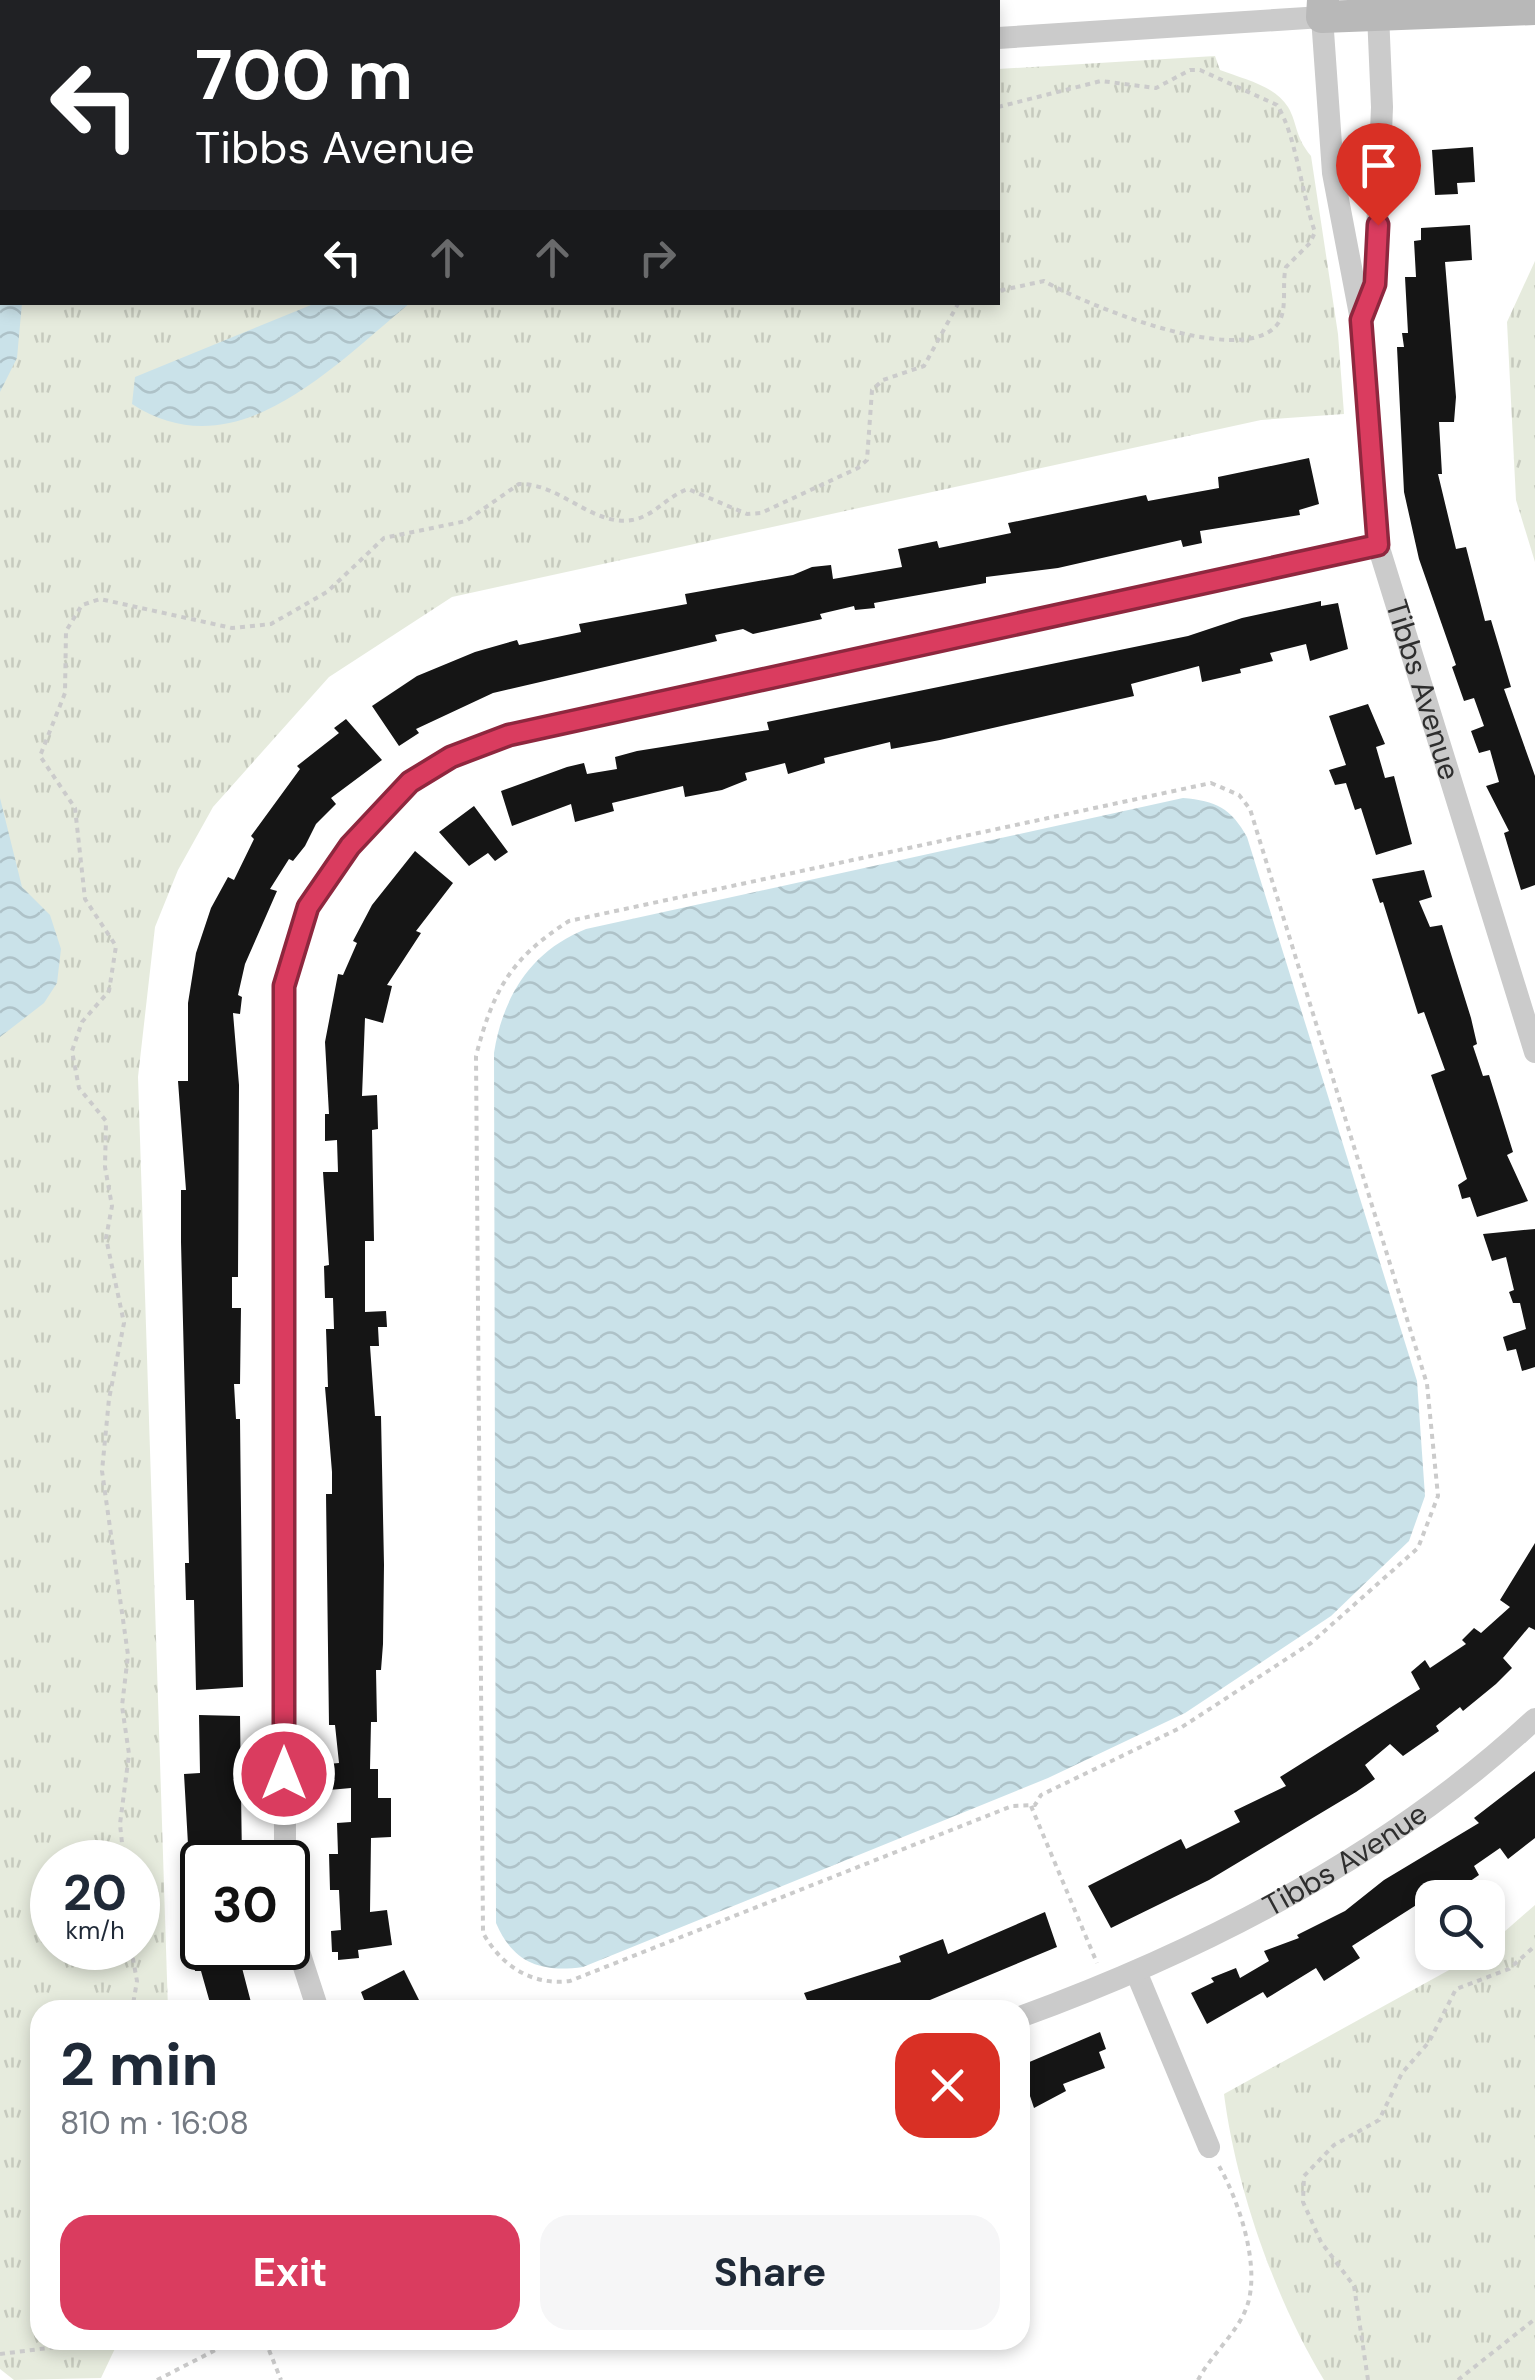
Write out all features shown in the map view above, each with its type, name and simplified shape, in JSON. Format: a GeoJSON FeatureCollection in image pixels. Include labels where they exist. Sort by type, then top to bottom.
{"type":"FeatureCollection","features":[{"type":"Feature","properties":{"kind":"street","name":"Tibbs Avenue"},"geometry":{"type":"LineString","coordinates":[[1361,320],[1375,284],[1382,107],[1378,7]]}},
{"type":"Feature","properties":{"kind":"street"},"geometry":{"type":"LineString","coordinates":[[1000,38],[1323,9],[1535,10]]}},
{"type":"Feature","properties":{"kind":"street","name":"Tibbs Avenue"},"geometry":{"type":"LineString","coordinates":[[1323,9],[1333,173],[1361,320],[1378,545],[1535,1052]]}},
{"type":"Feature","properties":{"kind":"street"},"geometry":{"type":"LineString","coordinates":[[286,1840],[284,986],[308,907],[350,846],[410,782],[451,757],[509,735],[1378,545]]}},
{"type":"Feature","properties":{"kind":"street","name":"Tibbs Avenue"},"geometry":{"type":"LineString","coordinates":[[1030,2013],[1136,1974],[1230,1928],[1340,1865],[1438,1800],[1535,1719]]}},
{"type":"Feature","properties":{"kind":"street"},"geometry":{"type":"LineString","coordinates":[[305,1970],[315,2000]]}},
{"type":"Feature","properties":{"kind":"street"},"geometry":{"type":"LineString","coordinates":[[1136,1974],[1208,2146]]}},
{"type":"Feature","properties":{"kind":"path"},"geometry":{"type":"LineString","coordinates":[[1000,106],[1101,81],[1156,88],[1190,70],[1200,70],[1278,106],[1315,232],[1310,244],[1286,267],[1283,314],[1275,328],[1260,336],[1216,341],[1084,304],[1044,281],[1000,291]]}},
{"type":"Feature","properties":{"kind":"path"},"geometry":{"type":"LineString","coordinates":[[1210,783],[1239,794],[1255,822],[1427,1384],[1438,1496],[1418,1548],[1311,1643],[1182,1727],[1041,1795],[1031,1806],[1012,1806],[570,1982],[539,1979],[496,1957],[483,1933],[476,1056],[498,987],[530,946],[569,921],[1210,783]]}},
{"type":"Feature","properties":{"kind":"path"},"geometry":{"type":"LineString","coordinates":[[1031,1806],[1106,1986]]}},
{"type":"Feature","properties":{"kind":"path"},"geometry":{"type":"LineString","coordinates":[[1368,2380],[1354,2286],[1321,2242],[1301,2194],[1304,2176],[1334,2145],[1379,2120],[1402,2074],[1430,2042],[1456,1989],[1509,1969],[1535,1946]]}},
{"type":"Feature","properties":{"kind":"path"},"geometry":{"type":"LineString","coordinates":[[134,2000],[135,1970]]}},
{"type":"Feature","properties":{"kind":"path"},"geometry":{"type":"LineString","coordinates":[[1198,2380],[1241,2318],[1250,2294],[1240,2209],[1208,2146]]}},
{"type":"Feature","properties":{"kind":"path"},"geometry":{"type":"LineString","coordinates":[[1458,2380],[1535,2319]]}},
{"type":"Feature","properties":{"kind":"path"},"geometry":{"type":"LineString","coordinates":[[0,2354],[32,2350]]}},
{"type":"Feature","properties":{"kind":"path"},"geometry":{"type":"LineString","coordinates":[[157,2380],[216,2350]]}},
{"type":"Feature","properties":{"kind":"path"},"geometry":{"type":"LineString","coordinates":[[269,2350],[281,2380]]}},
{"type":"Feature","properties":{"kind":"green space"},"geometry":{"type":"Polygon","coordinates":[[[1215,56],[1220,70],[1282,99],[1311,156],[1338,334],[1344,414],[1261,420],[452,597],[329,677],[213,807],[178,870],[155,927],[138,1077],[168,2000],[30,2000],[30,2350],[114,2350],[101,2378],[14,2380],[0,2369],[0,305],[1000,305],[1000,69],[1215,56]]]}},
{"type":"Feature","properties":{"kind":"green space"},"geometry":{"type":"Polygon","coordinates":[[[1535,261],[1535,562],[1516,500],[1507,322],[1535,261]]]}},
{"type":"Feature","properties":{"kind":"green space"},"geometry":{"type":"Polygon","coordinates":[[[1535,1905],[1535,2380],[1324,2380],[1289,2314],[1260,2242],[1238,2167],[1224,2094],[1449,1970],[1505,1970],[1505,1931],[1535,1905]]]}},
{"type":"Feature","properties":{"kind":"water"},"geometry":{"type":"Polygon","coordinates":[[[0,305],[22,305],[17,358],[0,392],[0,305]]]}},
{"type":"Feature","properties":{"kind":"water"},"geometry":{"type":"Polygon","coordinates":[[[311,305],[408,305],[316,381],[245,419],[208,426],[171,422],[132,404],[135,377],[311,305]]]}},
{"type":"Feature","properties":{"kind":"water"},"geometry":{"type":"Polygon","coordinates":[[[0,798],[22,887],[50,915],[61,949],[57,983],[44,1003],[0,1037],[0,798]]]}},
{"type":"Feature","properties":{"kind":"water"},"geometry":{"type":"Polygon","coordinates":[[[1183,798],[1221,808],[1235,819],[1247,837],[1417,1381],[1425,1496],[1409,1541],[1331,1616],[1185,1713],[1048,1778],[583,1967],[554,1968],[530,1962],[511,1948],[496,1923],[494,1053],[513,995],[535,963],[567,938],[586,929],[1183,798]]]}},
{"type":"Feature","properties":{"kind":"building"},"geometry":{"type":"Polygon","coordinates":[[[1473,147],[1475,182],[1457,183],[1458,194],[1435,195],[1432,150],[1473,147]]]}},
{"type":"Feature","properties":{"kind":"building"},"geometry":{"type":"Polygon","coordinates":[[[1470,225],[1472,260],[1445,262],[1456,397],[1454,422],[1439,422],[1442,474],[1438,474],[1456,549],[1466,547],[1485,621],[1491,620],[1511,687],[1504,689],[1535,776],[1535,885],[1521,890],[1504,833],[1509,831],[1486,786],[1499,782],[1490,750],[1479,753],[1471,731],[1484,726],[1474,698],[1464,701],[1452,667],[1456,665],[1419,559],[1404,492],[1397,347],[1404,347],[1402,333],[1408,333],[1405,277],[1416,277],[1414,241],[1421,240],[1421,228],[1470,225]]]}},
{"type":"Feature","properties":{"kind":"building"},"geometry":{"type":"Polygon","coordinates":[[[1309,458],[1319,504],[1299,510],[1300,515],[1200,531],[1202,543],[1183,547],[1181,540],[1058,568],[986,577],[986,583],[874,603],[875,608],[855,610],[854,606],[820,614],[822,619],[753,634],[743,629],[715,635],[717,641],[493,693],[416,729],[419,733],[399,746],[372,706],[417,676],[475,652],[517,640],[519,645],[581,632],[579,624],[687,604],[685,594],[793,575],[812,567],[831,565],[833,579],[902,567],[898,549],[937,541],[939,548],[1011,533],[1008,523],[1146,495],[1148,501],[1219,488],[1218,477],[1309,458]]]}},
{"type":"Feature","properties":{"kind":"building"},"geometry":{"type":"Polygon","coordinates":[[[1321,601],[1321,606],[1338,603],[1348,649],[1310,661],[1306,644],[1270,653],[1273,661],[1240,669],[1241,673],[1202,682],[1199,666],[1131,684],[1134,696],[940,740],[891,749],[890,742],[824,758],[825,763],[788,774],[785,763],[745,773],[747,780],[722,790],[685,797],[683,786],[612,803],[614,811],[575,822],[571,804],[512,826],[501,791],[584,763],[587,774],[617,769],[615,757],[637,751],[769,730],[767,722],[1188,636],[1242,618],[1321,601]]]}},
{"type":"Feature","properties":{"kind":"building"},"geometry":{"type":"Polygon","coordinates":[[[1368,704],[1385,744],[1376,747],[1385,778],[1394,776],[1412,844],[1376,855],[1361,808],[1355,810],[1346,783],[1335,785],[1329,770],[1346,765],[1329,716],[1368,704]]]}},
{"type":"Feature","properties":{"kind":"building"},"geometry":{"type":"Polygon","coordinates":[[[346,719],[382,760],[331,798],[336,804],[316,824],[305,846],[293,861],[289,859],[270,889],[277,891],[245,964],[238,995],[242,997],[240,1014],[233,1013],[239,1085],[238,1277],[232,1277],[232,1308],[241,1308],[240,1384],[234,1384],[236,1419],[240,1419],[243,1687],[196,1690],[194,1600],[186,1600],[185,1563],[189,1563],[181,1190],[186,1190],[178,1081],[188,1081],[188,1003],[196,953],[211,908],[228,877],[234,880],[254,839],[251,836],[300,769],[297,766],[339,733],[334,728],[346,719]]]}},
{"type":"Feature","properties":{"kind":"building"},"geometry":{"type":"Polygon","coordinates":[[[474,806],[508,852],[495,861],[488,853],[469,866],[439,832],[474,806]]]}},
{"type":"Feature","properties":{"kind":"building"},"geometry":{"type":"Polygon","coordinates":[[[415,851],[453,883],[416,931],[421,933],[387,985],[392,986],[383,1023],[365,1018],[362,1096],[377,1095],[378,1129],[372,1130],[374,1241],[365,1241],[365,1312],[386,1311],[387,1327],[378,1327],[379,1346],[370,1346],[375,1416],[381,1416],[384,1565],[383,1644],[381,1670],[376,1670],[377,1722],[371,1722],[370,1769],[378,1769],[378,1798],[391,1798],[391,1837],[371,1838],[370,1912],[387,1910],[392,1945],[358,1950],[359,1958],[338,1960],[338,1952],[332,1952],[331,1931],[341,1930],[339,1890],[330,1890],[329,1854],[338,1854],[337,1823],[351,1822],[351,1788],[329,1790],[328,1764],[339,1763],[335,1725],[329,1725],[326,1494],[332,1494],[332,1472],[325,1387],[326,1329],[334,1329],[333,1298],[325,1298],[324,1266],[329,1265],[323,1172],[338,1172],[337,1140],[325,1141],[325,1114],[329,1114],[325,1042],[338,974],[343,975],[357,943],[353,941],[372,905],[415,851]]]}},
{"type":"Feature","properties":{"kind":"building"},"geometry":{"type":"Polygon","coordinates":[[[1424,870],[1432,897],[1419,901],[1430,927],[1442,925],[1471,1018],[1477,1044],[1473,1046],[1483,1076],[1489,1075],[1513,1152],[1507,1155],[1528,1201],[1477,1217],[1470,1197],[1462,1199],[1458,1185],[1467,1179],[1431,1075],[1445,1070],[1424,1012],[1418,1014],[1372,879],[1424,870]]]}},
{"type":"Feature","properties":{"kind":"building"},"geometry":{"type":"Polygon","coordinates":[[[1535,1229],[1535,1367],[1522,1371],[1516,1349],[1507,1351],[1503,1337],[1526,1329],[1520,1303],[1513,1303],[1509,1292],[1514,1290],[1506,1257],[1492,1261],[1483,1234],[1535,1229]]]}},
{"type":"Feature","properties":{"kind":"building"},"geometry":{"type":"Polygon","coordinates":[[[1535,1543],[1535,1630],[1529,1627],[1503,1658],[1512,1668],[1496,1684],[1463,1711],[1460,1707],[1436,1726],[1439,1731],[1403,1756],[1390,1744],[1365,1765],[1375,1779],[1356,1792],[1209,1880],[1111,1928],[1088,1886],[1181,1839],[1186,1849],[1240,1822],[1234,1811],[1286,1786],[1280,1777],[1420,1689],[1411,1672],[1425,1660],[1430,1668],[1466,1644],[1462,1640],[1474,1628],[1481,1633],[1510,1607],[1500,1600],[1535,1543]]]}},
{"type":"Feature","properties":{"kind":"building"},"geometry":{"type":"Polygon","coordinates":[[[199,1715],[240,1716],[242,1840],[188,1840],[184,1774],[200,1773],[199,1715]]]}},
{"type":"Feature","properties":{"kind":"building"},"geometry":{"type":"Polygon","coordinates":[[[1535,1771],[1535,1838],[1508,1859],[1500,1848],[1474,1866],[1479,1875],[1472,1880],[1415,1880],[1415,1906],[1352,1946],[1360,1958],[1324,1981],[1316,1968],[1267,1998],[1263,1992],[1207,2024],[1191,1993],[1214,1982],[1211,1978],[1236,1968],[1240,1978],[1269,1961],[1264,1951],[1299,1938],[1297,1935],[1345,1911],[1384,1880],[1479,1823],[1474,1818],[1535,1771]]]}},
{"type":"Feature","properties":{"kind":"building"},"geometry":{"type":"Polygon","coordinates":[[[1045,1912],[1057,1947],[930,2000],[807,2000],[804,1993],[901,1962],[899,1956],[943,1939],[948,1954],[1045,1912]]]}},
{"type":"Feature","properties":{"kind":"building"},"geometry":{"type":"Polygon","coordinates":[[[195,1970],[243,1970],[250,2000],[209,2000],[201,1971],[195,1970]]]}},
{"type":"Feature","properties":{"kind":"building"},"geometry":{"type":"Polygon","coordinates":[[[404,1970],[419,2000],[364,2000],[361,1992],[404,1970]]]}},
{"type":"Feature","properties":{"kind":"building"},"geometry":{"type":"Polygon","coordinates":[[[1100,2032],[1106,2049],[1099,2052],[1105,2068],[1063,2084],[1066,2091],[1034,2108],[1030,2062],[1100,2032]]]}},
{"type":"Feature","properties":{"kind":"route"},"geometry":{"type":"LineString","coordinates":[[284,1774],[284,986],[308,907],[350,846],[410,782],[451,757],[509,735],[1378,545],[1361,320],[1375,284],[1378,225]]}}]}
